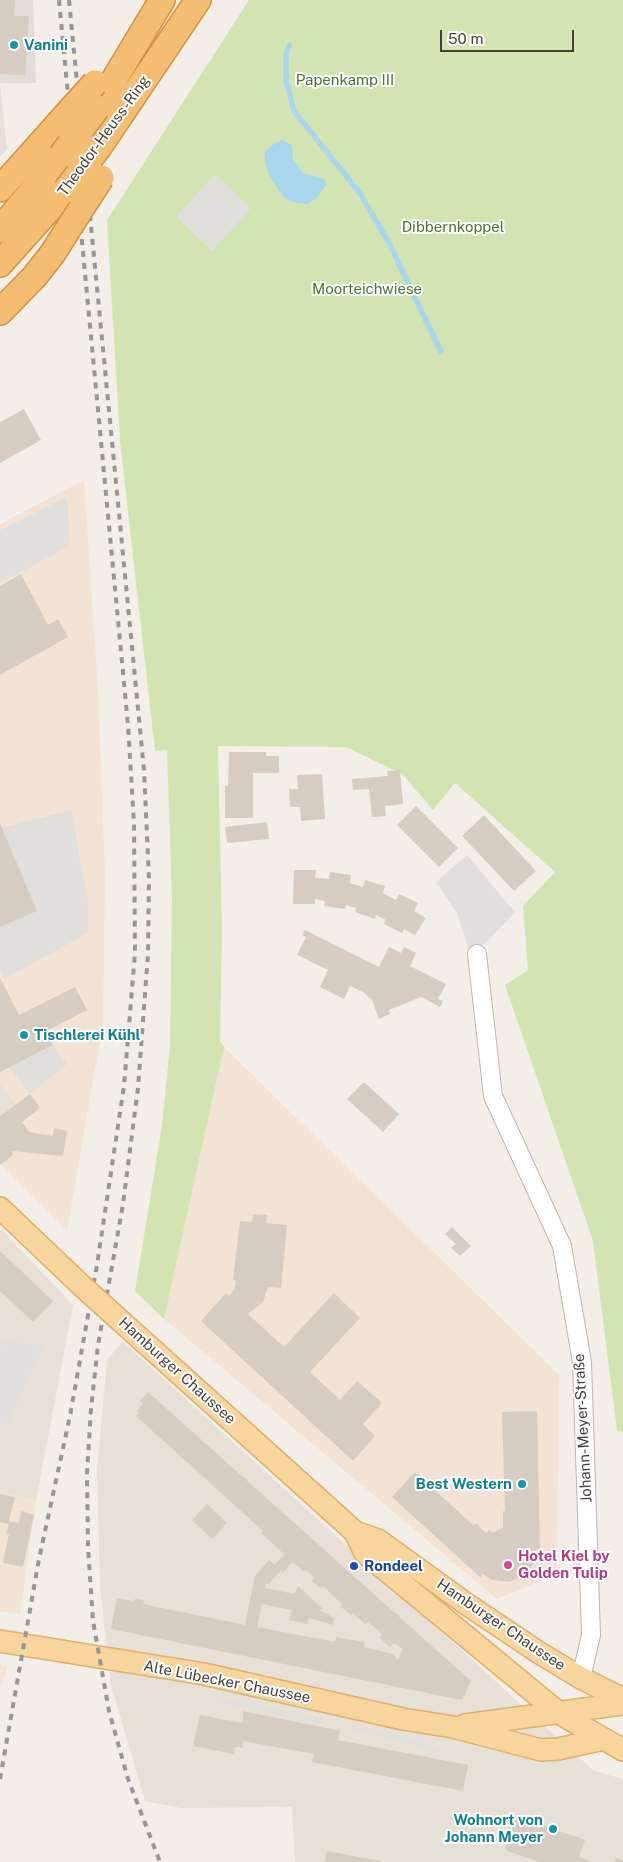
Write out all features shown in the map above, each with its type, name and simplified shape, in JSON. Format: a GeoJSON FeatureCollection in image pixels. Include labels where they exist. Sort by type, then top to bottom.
{"type":"FeatureCollection","features":[{"type":"Feature","properties":{"kind":"highway","name":"Theodor-Heuss-Ring"},"geometry":{"type":"LineString","coordinates":[[0,264],[66,190],[99,147],[198,0]]}},
{"type":"Feature","properties":{"kind":"highway","name":"Theodor-Heuss-Ring"},"geometry":{"type":"LineString","coordinates":[[0,230],[61,156],[97,108],[157,8]]}},
{"type":"Feature","properties":{"kind":"highway"},"geometry":{"type":"LineString","coordinates":[[0,189],[95,83],[157,8]]}},
{"type":"Feature","properties":{"kind":"highway"},"geometry":{"type":"LineString","coordinates":[[0,312],[35,276],[53,253],[101,178],[160,57]]}},
{"type":"Feature","properties":{"kind":"main road","name":"Hamburger Chaussee"},"geometry":{"type":"LineString","coordinates":[[0,1208],[82,1286],[355,1532],[378,1540],[465,1603],[538,1652],[581,1678],[623,1699]]}},
{"type":"Feature","properties":{"kind":"main road","name":"Hamburger Chaussee"},"geometry":{"type":"LineString","coordinates":[[355,1532],[365,1554],[559,1712]]}},
{"type":"Feature","properties":{"kind":"main road","name":"Alte Lübecker Chaussee"},"geometry":{"type":"LineString","coordinates":[[0,1641],[204,1674],[404,1719],[453,1727],[541,1750],[558,1749],[613,1737]]}},
{"type":"Feature","properties":{"kind":"main road"},"geometry":{"type":"LineString","coordinates":[[559,1712],[623,1704]]}},
{"type":"Feature","properties":{"kind":"main road"},"geometry":{"type":"LineString","coordinates":[[559,1712],[613,1737],[623,1750]]}},
{"type":"Feature","properties":{"kind":"main road","name":"Alte Lübecker Chaussee"},"geometry":{"type":"LineString","coordinates":[[453,1727],[559,1712]]}},
{"type":"Feature","properties":{"kind":"street","name":"Johann-Meyer-Straße"},"geometry":{"type":"LineString","coordinates":[[477,954],[493,1096],[562,1246],[582,1362],[591,1635],[581,1678]]}},
{"type":"Feature","properties":{"kind":"shaded area","name":"Vanini"},"geometry":{"type":"Polygon","coordinates":[[[0,0],[33,0],[36,83],[0,83],[0,0]]]}},
{"type":"Feature","properties":{"kind":"shaded area"},"geometry":{"type":"Polygon","coordinates":[[[0,83],[7,149],[0,157],[0,83]]]}},
{"type":"Feature","properties":{"kind":"shaded area"},"geometry":{"type":"Polygon","coordinates":[[[215,174],[251,208],[212,251],[176,217],[215,174]]]}},
{"type":"Feature","properties":{"kind":"shaded area"},"geometry":{"type":"Polygon","coordinates":[[[84,480],[98,690],[105,874],[103,1024],[67,1230],[0,1164],[0,1116],[15,1104],[0,1083],[0,524],[84,480]]]}},
{"type":"Feature","properties":{"kind":"shaded area"},"geometry":{"type":"Polygon","coordinates":[[[67,497],[70,546],[0,583],[0,530],[67,497]]]}},
{"type":"Feature","properties":{"kind":"shaded area"},"geometry":{"type":"Polygon","coordinates":[[[71,810],[88,902],[88,933],[4,979],[0,971],[0,927],[37,911],[2,828],[71,810]]]}},
{"type":"Feature","properties":{"kind":"shaded area"},"geometry":{"type":"Polygon","coordinates":[[[467,855],[515,912],[487,942],[470,953],[457,913],[436,882],[467,855]]]}},
{"type":"Feature","properties":{"kind":"shaded area"},"geometry":{"type":"Polygon","coordinates":[[[53,1045],[67,1064],[30,1094],[9,1067],[53,1045]]]}},
{"type":"Feature","properties":{"kind":"shaded area"},"geometry":{"type":"Polygon","coordinates":[[[224,1047],[559,1375],[557,1574],[497,1599],[164,1319],[224,1047]]]}},
{"type":"Feature","properties":{"kind":"shaded area"},"geometry":{"type":"Polygon","coordinates":[[[0,1083],[15,1104],[0,1116],[0,1083]]]}},
{"type":"Feature","properties":{"kind":"shaded area"},"geometry":{"type":"Polygon","coordinates":[[[0,1228],[73,1305],[36,1501],[0,1492],[0,1228]]]}},
{"type":"Feature","properties":{"kind":"shaded area"},"geometry":{"type":"Polygon","coordinates":[[[2,1340],[44,1346],[8,1424],[0,1422],[0,1353],[2,1340]]]}},
{"type":"Feature","properties":{"kind":"shaded area"},"geometry":{"type":"Polygon","coordinates":[[[122,1341],[594,1771],[623,1779],[623,1862],[295,1862],[292,1807],[181,1808],[145,1801],[111,1685],[100,1586],[97,1470],[107,1361],[122,1341]]]}},
{"type":"Feature","properties":{"kind":"shaded area"},"geometry":{"type":"Polygon","coordinates":[[[0,1492],[36,1501],[20,1614],[0,1611],[0,1492]]]}},
{"type":"Feature","properties":{"kind":"shaded area"},"geometry":{"type":"Polygon","coordinates":[[[0,1664],[8,1665],[0,1690],[0,1664]]]}},
{"type":"Feature","properties":{"kind":"shaded area"},"geometry":{"type":"Polygon","coordinates":[[[219,1698],[321,1718],[320,1723],[218,1703],[219,1698]]]}},
{"type":"Feature","properties":{"kind":"shaded area"},"geometry":{"type":"Polygon","coordinates":[[[351,1724],[395,1734],[442,1750],[440,1755],[415,1745],[349,1729],[351,1724]]]}},
{"type":"Feature","properties":{"kind":"green space","name":"Moorteichwiese"},"geometry":{"type":"Polygon","coordinates":[[[249,0],[623,0],[623,1432],[617,1431],[593,1241],[505,985],[528,970],[523,906],[555,872],[455,783],[433,810],[402,774],[346,747],[218,746],[222,931],[220,1041],[224,1047],[164,1319],[135,1291],[162,1126],[170,1046],[172,898],[167,750],[155,751],[120,440],[107,220],[249,0]]]}},
{"type":"Feature","properties":{"kind":"water"},"geometry":{"type":"Polygon","coordinates":[[[282,140],[292,145],[293,159],[303,173],[324,179],[326,185],[316,199],[307,204],[292,202],[284,197],[270,177],[265,164],[265,152],[282,140]]]}},
{"type":"Feature","properties":{"kind":"building","name":"Vanini"},"geometry":{"type":"Polygon","coordinates":[[[0,0],[15,0],[14,16],[29,16],[25,75],[0,74],[0,0]]]}},
{"type":"Feature","properties":{"kind":"building"},"geometry":{"type":"Polygon","coordinates":[[[24,409],[41,440],[0,463],[0,422],[24,409]]]}},
{"type":"Feature","properties":{"kind":"building"},"geometry":{"type":"Polygon","coordinates":[[[21,574],[48,625],[58,619],[68,637],[0,675],[0,586],[21,574]]]}},
{"type":"Feature","properties":{"kind":"building"},"geometry":{"type":"Polygon","coordinates":[[[229,752],[266,752],[266,756],[279,756],[279,773],[253,773],[253,818],[225,818],[225,786],[228,786],[229,752]]]}},
{"type":"Feature","properties":{"kind":"building"},"geometry":{"type":"Polygon","coordinates":[[[400,770],[403,804],[385,806],[386,816],[372,817],[369,789],[353,790],[352,779],[388,776],[387,771],[400,770]]]}},
{"type":"Feature","properties":{"kind":"building"},"geometry":{"type":"Polygon","coordinates":[[[322,774],[325,819],[301,821],[300,807],[290,807],[289,789],[298,789],[297,775],[322,774]]]}},
{"type":"Feature","properties":{"kind":"building"},"geometry":{"type":"Polygon","coordinates":[[[416,806],[458,848],[439,867],[397,825],[416,806]]]}},
{"type":"Feature","properties":{"kind":"building"},"geometry":{"type":"Polygon","coordinates":[[[484,815],[536,871],[514,891],[462,836],[484,815]]]}},
{"type":"Feature","properties":{"kind":"building"},"geometry":{"type":"Polygon","coordinates":[[[267,822],[269,839],[227,843],[225,827],[267,822]]]}},
{"type":"Feature","properties":{"kind":"building"},"geometry":{"type":"Polygon","coordinates":[[[0,823],[37,911],[0,927],[0,823]]]}},
{"type":"Feature","properties":{"kind":"building"},"geometry":{"type":"Polygon","coordinates":[[[294,870],[316,870],[315,878],[329,879],[330,872],[351,875],[350,883],[363,887],[365,880],[385,886],[383,893],[396,900],[399,894],[418,903],[414,911],[426,918],[415,935],[404,929],[402,933],[384,924],[386,920],[376,915],[375,919],[355,912],[356,908],[346,905],[345,909],[324,906],[325,901],[315,899],[315,904],[293,904],[294,870]]]}},
{"type":"Feature","properties":{"kind":"building"},"geometry":{"type":"Polygon","coordinates":[[[305,930],[379,967],[389,947],[401,953],[404,947],[416,953],[410,966],[446,984],[438,999],[443,1001],[440,1007],[421,997],[389,1010],[390,1014],[379,1019],[372,1000],[363,992],[350,986],[344,999],[320,987],[328,970],[297,955],[306,937],[302,935],[305,930]]]}},
{"type":"Feature","properties":{"kind":"building"},"geometry":{"type":"Polygon","coordinates":[[[0,978],[19,1015],[75,987],[87,1010],[46,1031],[53,1045],[0,1072],[0,978]]]}},
{"type":"Feature","properties":{"kind":"building"},"geometry":{"type":"Polygon","coordinates":[[[364,1082],[399,1114],[383,1132],[347,1099],[364,1082]]]}},
{"type":"Feature","properties":{"kind":"building"},"geometry":{"type":"Polygon","coordinates":[[[30,1094],[40,1108],[22,1122],[29,1132],[53,1136],[54,1128],[67,1131],[63,1156],[13,1151],[12,1156],[0,1165],[0,1116],[30,1094]]]}},
{"type":"Feature","properties":{"kind":"building"},"geometry":{"type":"Polygon","coordinates":[[[253,1214],[267,1215],[266,1223],[287,1225],[281,1288],[268,1287],[263,1302],[248,1314],[284,1347],[334,1293],[360,1318],[310,1372],[340,1400],[357,1381],[382,1403],[363,1424],[375,1436],[353,1461],[201,1321],[226,1293],[229,1296],[234,1290],[236,1281],[233,1280],[240,1221],[252,1222],[253,1214]]]}},
{"type":"Feature","properties":{"kind":"building"},"geometry":{"type":"Polygon","coordinates":[[[452,1227],[471,1246],[460,1256],[451,1248],[456,1244],[445,1234],[452,1227]]]}},
{"type":"Feature","properties":{"kind":"building"},"geometry":{"type":"Polygon","coordinates":[[[0,1251],[53,1301],[33,1322],[0,1291],[0,1251]]]}},
{"type":"Feature","properties":{"kind":"building"},"geometry":{"type":"Polygon","coordinates":[[[148,1392],[471,1681],[462,1700],[111,1629],[117,1598],[134,1601],[135,1599],[144,1600],[143,1604],[245,1625],[255,1576],[269,1560],[275,1565],[284,1554],[261,1533],[263,1531],[136,1416],[143,1403],[140,1401],[148,1392]],[[292,1562],[283,1573],[281,1570],[268,1585],[266,1583],[265,1588],[294,1594],[298,1586],[322,1608],[320,1610],[334,1618],[333,1625],[309,1618],[307,1624],[289,1620],[292,1610],[262,1604],[257,1627],[335,1642],[336,1637],[365,1642],[364,1647],[393,1654],[398,1660],[403,1649],[394,1643],[390,1647],[380,1638],[382,1634],[368,1622],[365,1624],[353,1613],[351,1615],[341,1607],[342,1604],[323,1586],[320,1588],[312,1581],[314,1577],[306,1570],[304,1572],[292,1562]]]}},
{"type":"Feature","properties":{"kind":"building","name":"Best Western"},"geometry":{"type":"Polygon","coordinates":[[[537,1411],[540,1549],[536,1549],[535,1560],[531,1568],[524,1575],[509,1582],[492,1580],[483,1574],[480,1577],[392,1497],[415,1472],[474,1526],[476,1523],[486,1533],[490,1529],[491,1533],[503,1528],[503,1511],[505,1511],[502,1412],[537,1411]]]}},
{"type":"Feature","properties":{"kind":"building"},"geometry":{"type":"Polygon","coordinates":[[[0,1494],[15,1497],[9,1521],[19,1523],[21,1511],[34,1515],[23,1567],[3,1563],[9,1534],[6,1534],[9,1524],[0,1522],[0,1494]]]}},
{"type":"Feature","properties":{"kind":"building"},"geometry":{"type":"Polygon","coordinates":[[[207,1504],[227,1523],[212,1539],[192,1520],[207,1504]]]}},
{"type":"Feature","properties":{"kind":"building"},"geometry":{"type":"Polygon","coordinates":[[[243,1711],[340,1731],[338,1740],[468,1765],[463,1791],[312,1762],[314,1754],[243,1741],[243,1748],[235,1747],[234,1754],[193,1746],[200,1715],[243,1723],[243,1711]]]}},
{"type":"Feature","properties":{"kind":"building"},"geometry":{"type":"Polygon","coordinates":[[[517,1816],[585,1840],[579,1857],[591,1862],[539,1862],[505,1850],[517,1816]]]}},
{"type":"Feature","properties":{"kind":"building"},"geometry":{"type":"Polygon","coordinates":[[[327,1851],[381,1861],[381,1862],[324,1862],[327,1851]]]}},
{"type":"Feature","properties":{"kind":"building"},"geometry":{"type":"Polygon","coordinates":[[[616,1858],[623,1861],[623,1862],[614,1862],[616,1858]]]}},
{"type":"Feature","properties":{"kind":"waterway"},"geometry":{"type":"LineString","coordinates":[[289,45],[286,55],[286,80],[294,111],[359,192],[388,241],[441,352]]}},
{"type":"Feature","properties":{"kind":"railway"},"geometry":{"type":"LineString","coordinates":[[0,1779],[39,1559],[70,1416],[97,1265],[124,1086],[135,953],[134,824],[128,725],[59,0]]}},
{"type":"Feature","properties":{"kind":"railway"},"geometry":{"type":"LineString","coordinates":[[69,0],[144,770],[149,879],[148,954],[138,1088],[123,1204],[98,1345],[91,1409],[87,1473],[88,1547],[93,1621],[109,1711],[128,1779],[160,1862]]}},
{"type":"Feature","properties":{"kind":"place","name":"Vanini"},"geometry":{"type":"Point","coordinates":[14,45]}},
{"type":"Feature","properties":{"kind":"place","name":"Tischlerei Kühl"},"geometry":{"type":"Point","coordinates":[24,1035]}},
{"type":"Feature","properties":{"kind":"place","name":"Best Western"},"geometry":{"type":"Point","coordinates":[522,1484]}},
{"type":"Feature","properties":{"kind":"place","name":"Hotel Kiel by Golden Tulip"},"geometry":{"type":"Point","coordinates":[508,1565]}},
{"type":"Feature","properties":{"kind":"place","name":"Rondeel"},"geometry":{"type":"Point","coordinates":[354,1566]}},
{"type":"Feature","properties":{"kind":"place","name":"Wohnort von Johann Meyer"},"geometry":{"type":"Point","coordinates":[553,1829]}},
{"type":"Feature","properties":{"kind":"park label","name":"Papenkamp III"},"geometry":{"type":"Point","coordinates":[345,80]}},
{"type":"Feature","properties":{"kind":"park label","name":"Dibbernkoppel"},"geometry":{"type":"Point","coordinates":[453,227]}}]}
